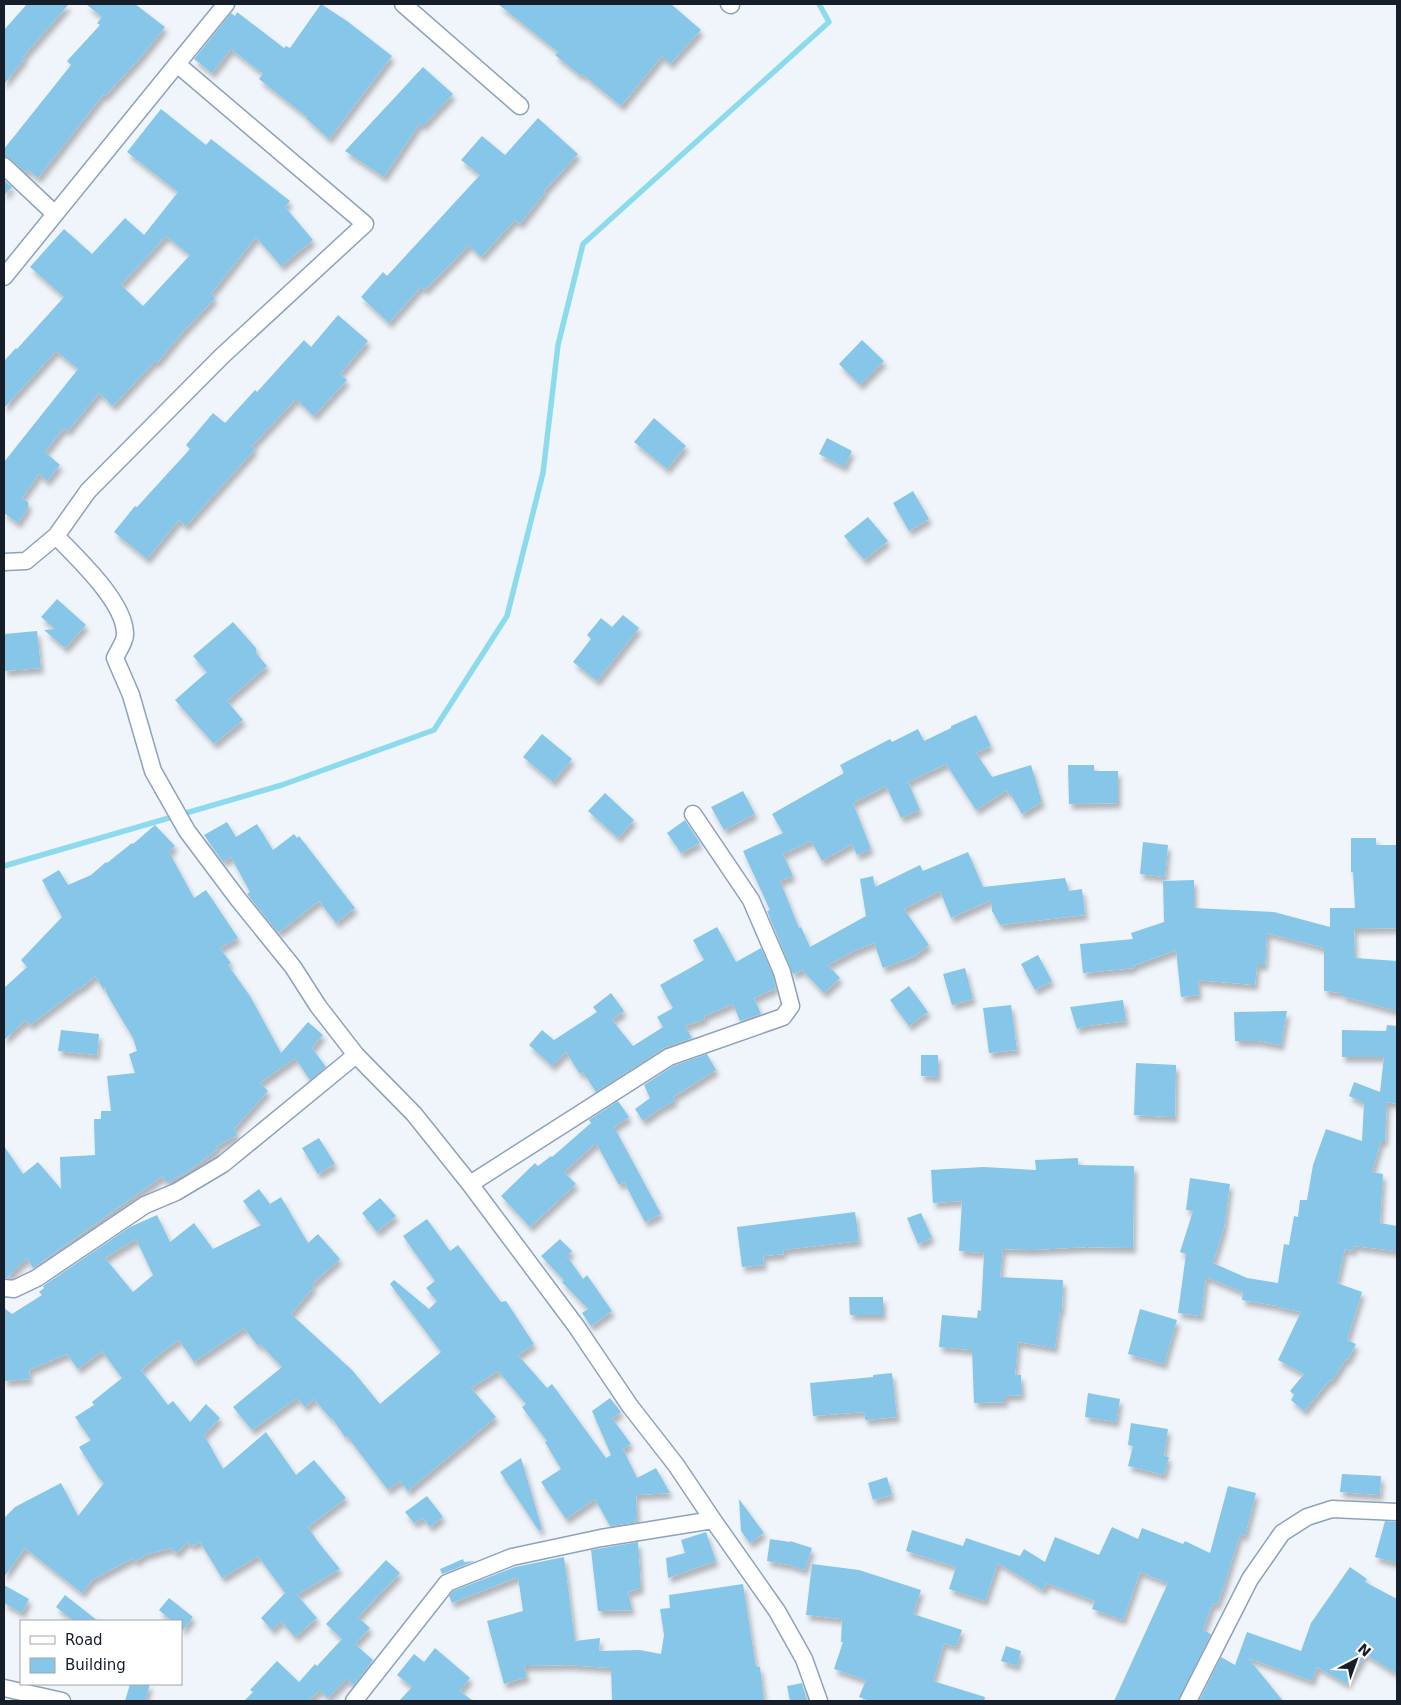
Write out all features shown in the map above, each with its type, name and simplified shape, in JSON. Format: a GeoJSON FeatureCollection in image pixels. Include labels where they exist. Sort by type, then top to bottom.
{"type":"FeatureCollection","features":[{"type":"Feature","properties":{"kind":"street"},"geometry":{"type":"LineString","coordinates":[[4,277],[226,4]]}},
{"type":"Feature","properties":{"kind":"street"},"geometry":{"type":"LineString","coordinates":[[403,4],[520,106]]}},
{"type":"Feature","properties":{"kind":"street"},"geometry":{"type":"LineString","coordinates":[[4,562],[26,561],[56,536],[88,491],[208,369],[365,224],[177,64]]}},
{"type":"Feature","properties":{"kind":"street"},"geometry":{"type":"LineString","coordinates":[[4,166],[55,214]]}},
{"type":"Feature","properties":{"kind":"street"},"geometry":{"type":"LineString","coordinates":[[56,536],[96,578],[121,614],[126,635],[115,658],[131,695],[153,771],[187,831],[238,899],[293,967],[318,1006],[356,1055],[414,1114],[470,1184],[571,1319],[630,1406],[676,1465],[777,1611],[804,1659],[818,1701]]}},
{"type":"Feature","properties":{"kind":"street"},"geometry":{"type":"LineString","coordinates":[[470,1184],[669,1057],[782,1017],[790,1006],[782,972],[751,900],[693,814]]}},
{"type":"Feature","properties":{"kind":"street"},"geometry":{"type":"LineString","coordinates":[[4,1288],[14,1289],[37,1278],[111,1226],[146,1205],[176,1192],[223,1164],[356,1055]]}},
{"type":"Feature","properties":{"kind":"street"},"geometry":{"type":"LineString","coordinates":[[1188,1701],[1250,1580],[1282,1534],[1307,1517],[1332,1509],[1397,1512]]}},
{"type":"Feature","properties":{"kind":"street"},"geometry":{"type":"LineString","coordinates":[[354,1701],[447,1583],[512,1557],[601,1538],[713,1520]]}},
{"type":"Feature","properties":{"kind":"street"},"geometry":{"type":"LineString","coordinates":[[4,1688],[62,1701]]}},
{"type":"Feature","properties":{"kind":"building"},"geometry":{"type":"Polygon","coordinates":[[[27,4],[69,4],[23,57],[25,58],[4,84],[4,30],[27,4]]]}},
{"type":"Feature","properties":{"kind":"building"},"geometry":{"type":"Polygon","coordinates":[[[86,4],[135,4],[165,27],[141,57],[105,96],[103,95],[38,178],[28,170],[25,172],[11,159],[4,156],[4,149],[71,65],[67,61],[100,25],[97,23],[102,17],[86,4]]]}},
{"type":"Feature","properties":{"kind":"building"},"geometry":{"type":"Polygon","coordinates":[[[321,4],[347,21],[392,56],[329,139],[307,117],[259,79],[263,74],[231,49],[212,73],[194,59],[231,13],[235,16],[237,12],[284,48],[286,46],[290,48],[321,4]]]}},
{"type":"Feature","properties":{"kind":"building"},"geometry":{"type":"Polygon","coordinates":[[[498,4],[671,4],[701,30],[670,64],[662,56],[621,106],[555,55],[558,52],[498,4]]]}},
{"type":"Feature","properties":{"kind":"building"},"geometry":{"type":"Polygon","coordinates":[[[423,67],[453,94],[423,126],[420,123],[384,177],[345,151],[423,67]]]}},
{"type":"Feature","properties":{"kind":"building"},"geometry":{"type":"Polygon","coordinates":[[[161,109],[206,145],[211,139],[290,201],[285,207],[313,240],[281,266],[256,237],[211,294],[215,298],[157,363],[155,361],[113,406],[99,393],[68,431],[64,428],[45,452],[60,465],[47,481],[39,474],[22,498],[28,502],[28,508],[18,523],[4,513],[4,462],[78,369],[56,351],[4,408],[4,361],[64,297],[30,267],[64,229],[92,254],[125,218],[144,235],[178,192],[127,152],[161,109]],[[166,236],[121,285],[143,306],[190,255],[166,236]]]}},
{"type":"Feature","properties":{"kind":"building"},"geometry":{"type":"Polygon","coordinates":[[[538,118],[578,154],[544,191],[520,224],[515,220],[481,257],[469,245],[425,290],[421,287],[389,323],[361,297],[383,272],[387,276],[480,175],[461,160],[482,136],[505,155],[538,118]]]}},
{"type":"Feature","properties":{"kind":"building"},"geometry":{"type":"Polygon","coordinates":[[[4,180],[12,187],[4,195],[4,180]]]}},
{"type":"Feature","properties":{"kind":"building"},"geometry":{"type":"Polygon","coordinates":[[[338,315],[368,341],[340,374],[347,380],[314,416],[296,399],[252,446],[255,449],[186,526],[179,520],[147,559],[114,532],[135,506],[137,507],[190,449],[186,445],[213,413],[225,423],[255,390],[257,392],[304,340],[311,347],[338,315]]]}},
{"type":"Feature","properties":{"kind":"building"},"geometry":{"type":"Polygon","coordinates":[[[862,340],[884,361],[860,385],[839,364],[862,340]]]}},
{"type":"Feature","properties":{"kind":"building"},"geometry":{"type":"Polygon","coordinates":[[[654,418],[686,446],[667,469],[634,442],[654,418]]]}},
{"type":"Feature","properties":{"kind":"building"},"geometry":{"type":"Polygon","coordinates":[[[827,438],[852,451],[844,467],[819,454],[827,438]]]}},
{"type":"Feature","properties":{"kind":"building"},"geometry":{"type":"Polygon","coordinates":[[[913,491],[929,519],[909,531],[893,503],[913,491]]]}},
{"type":"Feature","properties":{"kind":"building"},"geometry":{"type":"Polygon","coordinates":[[[868,517],[888,541],[864,560],[844,536],[868,517]]]}},
{"type":"Feature","properties":{"kind":"building"},"geometry":{"type":"Polygon","coordinates":[[[57,599],[86,625],[65,648],[44,630],[55,629],[41,617],[57,599]]]}},
{"type":"Feature","properties":{"kind":"building"},"geometry":{"type":"Polygon","coordinates":[[[623,615],[639,628],[597,681],[573,662],[591,639],[587,635],[601,618],[612,627],[623,615]]]}},
{"type":"Feature","properties":{"kind":"building"},"geometry":{"type":"Polygon","coordinates":[[[233,622],[256,648],[256,653],[267,666],[227,701],[243,720],[214,744],[175,700],[207,672],[193,656],[233,622]]]}},
{"type":"Feature","properties":{"kind":"building"},"geometry":{"type":"Polygon","coordinates":[[[37,631],[41,668],[4,671],[4,634],[37,631]]]}},
{"type":"Feature","properties":{"kind":"building"},"geometry":{"type":"Polygon","coordinates":[[[976,715],[991,746],[976,753],[992,777],[1031,765],[1042,802],[1022,814],[1007,790],[976,810],[946,764],[908,782],[920,810],[901,818],[886,786],[853,803],[871,849],[857,855],[852,844],[822,861],[811,841],[783,854],[793,876],[780,881],[799,928],[801,927],[810,947],[866,916],[860,879],[873,876],[875,887],[920,865],[923,871],[968,852],[983,887],[1065,878],[1069,891],[1082,889],[1085,915],[1000,925],[992,911],[991,900],[951,918],[940,891],[904,909],[929,945],[913,957],[883,968],[874,943],[854,951],[828,965],[840,978],[824,993],[802,970],[793,974],[767,911],[770,910],[743,851],[783,833],[772,814],[844,773],[840,765],[890,739],[892,742],[918,729],[924,741],[976,715]]]}},
{"type":"Feature","properties":{"kind":"building"},"geometry":{"type":"Polygon","coordinates":[[[542,734],[572,759],[553,782],[523,757],[542,734]]]}},
{"type":"Feature","properties":{"kind":"building"},"geometry":{"type":"Polygon","coordinates":[[[1068,765],[1094,765],[1094,771],[1118,771],[1118,803],[1069,804],[1068,765]]]}},
{"type":"Feature","properties":{"kind":"building"},"geometry":{"type":"Polygon","coordinates":[[[743,791],[755,814],[724,830],[711,807],[743,791]]]}},
{"type":"Feature","properties":{"kind":"building"},"geometry":{"type":"Polygon","coordinates":[[[605,793],[634,820],[618,838],[588,811],[605,793]]]}},
{"type":"Feature","properties":{"kind":"building"},"geometry":{"type":"Polygon","coordinates":[[[685,820],[700,843],[681,853],[667,833],[685,820]]]}},
{"type":"Feature","properties":{"kind":"building"},"geometry":{"type":"Polygon","coordinates":[[[227,822],[236,837],[257,824],[273,850],[294,834],[297,838],[299,836],[355,908],[336,923],[319,901],[278,933],[247,894],[250,892],[231,857],[223,862],[204,835],[227,822]]]}},
{"type":"Feature","properties":{"kind":"building"},"geometry":{"type":"Polygon","coordinates":[[[155,825],[175,846],[169,852],[194,898],[206,890],[238,938],[220,948],[231,963],[228,965],[250,996],[281,1053],[308,1022],[323,1035],[312,1048],[326,1067],[310,1080],[295,1058],[260,1083],[268,1091],[234,1129],[237,1135],[216,1147],[218,1149],[187,1172],[166,1183],[163,1176],[33,1268],[27,1258],[7,1278],[4,1278],[4,1146],[23,1174],[38,1162],[61,1189],[60,1157],[95,1155],[94,1119],[101,1119],[101,1111],[111,1111],[107,1076],[135,1073],[129,1054],[137,1051],[133,1038],[104,986],[104,990],[95,976],[30,1025],[26,1020],[4,1040],[4,988],[27,967],[21,960],[62,917],[42,880],[59,870],[68,885],[91,875],[155,825]]]}},
{"type":"Feature","properties":{"kind":"building"},"geometry":{"type":"Polygon","coordinates":[[[1351,838],[1376,838],[1376,845],[1397,845],[1397,928],[1354,929],[1355,958],[1397,961],[1397,1011],[1342,996],[1342,993],[1324,991],[1324,948],[1267,933],[1265,965],[1257,965],[1255,985],[1198,980],[1199,995],[1181,997],[1176,950],[1133,966],[1134,968],[1083,973],[1080,944],[1133,939],[1131,933],[1164,922],[1163,881],[1194,880],[1194,908],[1274,912],[1330,927],[1330,908],[1355,908],[1353,872],[1351,872],[1351,838]]]}},
{"type":"Feature","properties":{"kind":"building"},"geometry":{"type":"Polygon","coordinates":[[[1143,842],[1168,845],[1165,877],[1140,874],[1143,842]]]}},
{"type":"Feature","properties":{"kind":"building"},"geometry":{"type":"Polygon","coordinates":[[[717,927],[736,962],[761,948],[773,975],[776,988],[754,998],[761,1014],[740,1021],[733,1004],[704,1016],[705,1019],[685,1026],[692,1038],[664,1048],[596,1092],[583,1072],[580,1074],[566,1052],[552,1066],[529,1045],[542,1030],[554,1040],[597,1012],[593,1007],[611,993],[624,1011],[612,1020],[633,1046],[663,1027],[657,1017],[673,1008],[660,985],[704,960],[693,940],[717,927]]]}},
{"type":"Feature","properties":{"kind":"building"},"geometry":{"type":"Polygon","coordinates":[[[1038,955],[1052,981],[1035,990],[1021,964],[1038,955]]]}},
{"type":"Feature","properties":{"kind":"building"},"geometry":{"type":"Polygon","coordinates":[[[965,968],[973,999],[952,1005],[943,974],[965,968]]]}},
{"type":"Feature","properties":{"kind":"building"},"geometry":{"type":"Polygon","coordinates":[[[909,986],[928,1012],[909,1026],[890,1000],[909,986]]]}},
{"type":"Feature","properties":{"kind":"building"},"geometry":{"type":"Polygon","coordinates":[[[1123,1000],[1126,1021],[1086,1026],[1077,1029],[1070,1007],[1123,1000]]]}},
{"type":"Feature","properties":{"kind":"building"},"geometry":{"type":"Polygon","coordinates":[[[1011,1005],[1017,1050],[989,1053],[983,1008],[1011,1005]]]}},
{"type":"Feature","properties":{"kind":"building"},"geometry":{"type":"Polygon","coordinates":[[[1287,1011],[1281,1045],[1258,1041],[1235,1041],[1234,1012],[1287,1011]]]}},
{"type":"Feature","properties":{"kind":"building"},"geometry":{"type":"Polygon","coordinates":[[[1387,1025],[1397,1026],[1397,1104],[1387,1102],[1385,1141],[1381,1141],[1372,1172],[1383,1174],[1380,1223],[1397,1226],[1397,1251],[1354,1246],[1353,1251],[1345,1249],[1337,1283],[1362,1292],[1347,1340],[1356,1344],[1348,1360],[1346,1359],[1332,1381],[1330,1380],[1304,1411],[1291,1400],[1294,1395],[1290,1391],[1304,1374],[1278,1360],[1301,1312],[1242,1300],[1243,1292],[1206,1277],[1201,1316],[1178,1313],[1186,1254],[1180,1252],[1193,1211],[1186,1210],[1190,1178],[1230,1184],[1224,1228],[1213,1263],[1247,1278],[1278,1283],[1284,1244],[1289,1245],[1294,1216],[1298,1217],[1300,1200],[1307,1200],[1313,1165],[1326,1129],[1362,1141],[1364,1103],[1349,1096],[1354,1082],[1380,1092],[1384,1057],[1342,1057],[1342,1030],[1386,1031],[1387,1025]]]}},
{"type":"Feature","properties":{"kind":"building"},"geometry":{"type":"Polygon","coordinates":[[[61,1030],[99,1034],[97,1055],[58,1051],[61,1030]]]}},
{"type":"Feature","properties":{"kind":"building"},"geometry":{"type":"Polygon","coordinates":[[[707,1054],[716,1070],[673,1097],[675,1101],[643,1121],[635,1109],[650,1098],[644,1085],[673,1066],[707,1054]]]}},
{"type":"Feature","properties":{"kind":"building"},"geometry":{"type":"Polygon","coordinates":[[[921,1055],[938,1055],[938,1077],[921,1076],[921,1055]]]}},
{"type":"Feature","properties":{"kind":"building"},"geometry":{"type":"Polygon","coordinates":[[[1136,1063],[1176,1065],[1175,1117],[1134,1115],[1136,1063]]]}},
{"type":"Feature","properties":{"kind":"building"},"geometry":{"type":"Polygon","coordinates":[[[618,1101],[629,1117],[614,1127],[661,1214],[645,1222],[624,1182],[619,1185],[596,1143],[564,1172],[576,1184],[530,1227],[501,1196],[535,1163],[538,1166],[552,1157],[591,1123],[589,1120],[618,1101]]]}},
{"type":"Feature","properties":{"kind":"building"},"geometry":{"type":"Polygon","coordinates":[[[319,1138],[335,1164],[318,1174],[302,1148],[319,1138]]]}},
{"type":"Feature","properties":{"kind":"building"},"geometry":{"type":"Polygon","coordinates":[[[1078,1158],[1078,1165],[1134,1166],[1133,1248],[1003,1249],[1000,1277],[1063,1280],[1062,1310],[1060,1310],[1055,1348],[1018,1342],[1015,1375],[1021,1375],[1022,1395],[1005,1396],[1005,1402],[974,1403],[972,1350],[939,1347],[942,1315],[977,1318],[978,1310],[981,1311],[984,1253],[959,1251],[962,1201],[933,1203],[931,1170],[983,1167],[1036,1170],[1035,1160],[1078,1158]]]}},
{"type":"Feature","properties":{"kind":"building"},"geometry":{"type":"Polygon","coordinates":[[[259,1189],[270,1204],[281,1197],[308,1243],[318,1234],[340,1259],[311,1285],[314,1287],[291,1314],[352,1370],[380,1404],[441,1352],[390,1284],[394,1280],[429,1309],[437,1301],[426,1288],[435,1281],[403,1236],[427,1219],[450,1251],[458,1245],[501,1302],[506,1301],[534,1344],[518,1355],[547,1388],[552,1384],[606,1458],[611,1455],[592,1411],[610,1398],[621,1412],[612,1418],[631,1444],[623,1449],[637,1478],[656,1468],[670,1493],[636,1495],[637,1518],[635,1520],[637,1522],[610,1526],[595,1499],[566,1519],[541,1482],[561,1469],[545,1442],[547,1441],[522,1407],[526,1404],[498,1371],[471,1388],[496,1417],[408,1491],[400,1481],[388,1490],[347,1436],[345,1437],[332,1418],[314,1399],[305,1407],[297,1398],[252,1430],[233,1407],[282,1367],[260,1344],[258,1346],[244,1328],[194,1362],[179,1340],[141,1370],[168,1405],[173,1401],[190,1422],[206,1404],[220,1418],[204,1435],[223,1469],[266,1432],[296,1475],[314,1460],[346,1498],[308,1527],[340,1569],[297,1595],[317,1618],[295,1637],[281,1621],[272,1630],[261,1618],[285,1593],[258,1556],[222,1578],[200,1542],[191,1546],[188,1541],[177,1553],[170,1548],[145,1555],[135,1562],[133,1558],[92,1580],[82,1593],[25,1548],[4,1577],[4,1518],[15,1507],[61,1483],[78,1516],[104,1483],[98,1477],[79,1447],[91,1440],[75,1417],[94,1405],[92,1402],[122,1378],[102,1351],[78,1369],[67,1354],[29,1370],[30,1379],[4,1381],[4,1308],[12,1314],[42,1295],[39,1292],[44,1288],[43,1286],[130,1227],[157,1215],[170,1242],[194,1223],[213,1249],[261,1225],[243,1201],[259,1189]],[[136,1239],[105,1258],[133,1292],[153,1275],[136,1239]]]}},
{"type":"Feature","properties":{"kind":"building"},"geometry":{"type":"Polygon","coordinates":[[[380,1198],[396,1216],[377,1232],[362,1213],[380,1198]]]}},
{"type":"Feature","properties":{"kind":"building"},"geometry":{"type":"Polygon","coordinates":[[[855,1212],[859,1241],[783,1250],[784,1254],[763,1256],[764,1265],[742,1267],[737,1227],[855,1212]]]}},
{"type":"Feature","properties":{"kind":"building"},"geometry":{"type":"Polygon","coordinates":[[[921,1213],[932,1238],[918,1244],[907,1218],[921,1213]]]}},
{"type":"Feature","properties":{"kind":"building"},"geometry":{"type":"Polygon","coordinates":[[[560,1239],[572,1251],[567,1256],[583,1279],[587,1275],[612,1311],[591,1326],[582,1313],[588,1309],[562,1282],[564,1280],[541,1256],[560,1239]]]}},
{"type":"Feature","properties":{"kind":"building"},"geometry":{"type":"Polygon","coordinates":[[[849,1297],[883,1297],[883,1315],[850,1315],[849,1297]]]}},
{"type":"Feature","properties":{"kind":"building"},"geometry":{"type":"Polygon","coordinates":[[[1140,1309],[1177,1320],[1164,1364],[1128,1354],[1140,1309]]]}},
{"type":"Feature","properties":{"kind":"building"},"geometry":{"type":"Polygon","coordinates":[[[892,1373],[897,1417],[865,1420],[864,1412],[813,1416],[810,1383],[873,1377],[873,1375],[892,1373]]]}},
{"type":"Feature","properties":{"kind":"building"},"geometry":{"type":"Polygon","coordinates":[[[1088,1393],[1120,1399],[1116,1422],[1085,1417],[1088,1393]]]}},
{"type":"Feature","properties":{"kind":"building"},"geometry":{"type":"Polygon","coordinates":[[[1131,1423],[1168,1429],[1164,1456],[1169,1457],[1164,1475],[1128,1466],[1133,1446],[1128,1445],[1131,1423]]]}},
{"type":"Feature","properties":{"kind":"building"},"geometry":{"type":"Polygon","coordinates":[[[521,1458],[542,1529],[539,1531],[500,1472],[521,1458]]]}},
{"type":"Feature","properties":{"kind":"building"},"geometry":{"type":"Polygon","coordinates":[[[1342,1474],[1381,1476],[1380,1495],[1340,1492],[1342,1474]]]}},
{"type":"Feature","properties":{"kind":"building"},"geometry":{"type":"Polygon","coordinates":[[[887,1477],[892,1495],[873,1500],[868,1483],[887,1477]]]}},
{"type":"Feature","properties":{"kind":"building"},"geometry":{"type":"Polygon","coordinates":[[[1228,1486],[1256,1493],[1245,1536],[1240,1534],[1217,1605],[1213,1603],[1203,1630],[1211,1634],[1178,1701],[1114,1701],[1168,1583],[1140,1572],[1123,1620],[1092,1609],[1095,1601],[1047,1583],[1043,1590],[998,1563],[985,1601],[949,1589],[956,1567],[906,1551],[912,1530],[963,1546],[966,1538],[1020,1556],[1024,1549],[1045,1562],[1055,1537],[1099,1555],[1112,1527],[1138,1539],[1142,1528],[1183,1544],[1185,1541],[1210,1553],[1228,1486]]]}},
{"type":"Feature","properties":{"kind":"building"},"geometry":{"type":"Polygon","coordinates":[[[427,1496],[443,1517],[430,1527],[423,1518],[414,1523],[405,1512],[427,1496]]]}},
{"type":"Feature","properties":{"kind":"building"},"geometry":{"type":"Polygon","coordinates":[[[739,1499],[764,1533],[750,1543],[741,1531],[739,1499]]]}},
{"type":"Feature","properties":{"kind":"building"},"geometry":{"type":"Polygon","coordinates":[[[1385,1521],[1397,1522],[1397,1563],[1375,1557],[1385,1521]]]}},
{"type":"Feature","properties":{"kind":"building"},"geometry":{"type":"Polygon","coordinates":[[[706,1532],[716,1561],[668,1578],[666,1558],[685,1553],[681,1540],[706,1532]]]}},
{"type":"Feature","properties":{"kind":"building"},"geometry":{"type":"Polygon","coordinates":[[[770,1539],[790,1541],[812,1548],[805,1570],[767,1561],[770,1539]]]}},
{"type":"Feature","properties":{"kind":"building"},"geometry":{"type":"Polygon","coordinates":[[[638,1542],[641,1588],[628,1592],[632,1610],[598,1611],[591,1550],[638,1542]]]}},
{"type":"Feature","properties":{"kind":"building"},"geometry":{"type":"Polygon","coordinates":[[[564,1557],[575,1641],[600,1638],[599,1651],[640,1650],[661,1654],[664,1635],[660,1609],[670,1608],[669,1595],[743,1584],[756,1667],[760,1667],[764,1701],[612,1701],[611,1668],[568,1665],[524,1666],[527,1677],[504,1684],[487,1621],[523,1611],[518,1577],[452,1603],[449,1596],[453,1591],[515,1567],[564,1557]]]}},
{"type":"Feature","properties":{"kind":"building"},"geometry":{"type":"Polygon","coordinates":[[[463,1559],[464,1562],[475,1561],[442,1574],[440,1569],[463,1559]]]}},
{"type":"Feature","properties":{"kind":"building"},"geometry":{"type":"Polygon","coordinates":[[[386,1560],[400,1573],[358,1617],[370,1628],[355,1644],[373,1660],[354,1685],[347,1679],[328,1698],[320,1690],[308,1701],[244,1701],[253,1692],[250,1690],[277,1661],[299,1682],[315,1664],[317,1666],[342,1639],[326,1624],[386,1560]]]}},
{"type":"Feature","properties":{"kind":"building"},"geometry":{"type":"Polygon","coordinates":[[[812,1564],[859,1570],[921,1590],[913,1614],[962,1630],[956,1647],[944,1643],[933,1681],[985,1697],[984,1701],[870,1701],[859,1697],[866,1680],[834,1669],[843,1642],[841,1642],[842,1619],[806,1615],[812,1564]]]}},
{"type":"Feature","properties":{"kind":"building"},"geometry":{"type":"Polygon","coordinates":[[[1350,1567],[1367,1579],[1365,1582],[1397,1599],[1397,1674],[1365,1654],[1347,1684],[1317,1667],[1312,1681],[1248,1658],[1283,1701],[1199,1701],[1221,1657],[1235,1665],[1247,1632],[1301,1651],[1311,1623],[1350,1567]]]}},
{"type":"Feature","properties":{"kind":"building"},"geometry":{"type":"Polygon","coordinates":[[[4,1585],[29,1599],[22,1613],[4,1603],[4,1585]]]}},
{"type":"Feature","properties":{"kind":"building"},"geometry":{"type":"Polygon","coordinates":[[[65,1595],[97,1620],[73,1620],[56,1607],[65,1595]]]}},
{"type":"Feature","properties":{"kind":"building"},"geometry":{"type":"Polygon","coordinates":[[[169,1598],[193,1617],[183,1630],[182,1620],[171,1620],[159,1610],[169,1598]]]}},
{"type":"Feature","properties":{"kind":"building"},"geometry":{"type":"Polygon","coordinates":[[[1006,1646],[1021,1651],[1017,1666],[1001,1661],[1006,1646]]]}},
{"type":"Feature","properties":{"kind":"building"},"geometry":{"type":"Polygon","coordinates":[[[435,1648],[470,1678],[460,1691],[473,1701],[399,1701],[412,1687],[397,1675],[414,1654],[424,1662],[435,1648]]]}},
{"type":"Feature","properties":{"kind":"building"},"geometry":{"type":"Polygon","coordinates":[[[802,1683],[807,1701],[790,1701],[787,1686],[802,1683]]]}},
{"type":"Feature","properties":{"kind":"building"},"geometry":{"type":"Polygon","coordinates":[[[130,1685],[150,1685],[145,1701],[125,1701],[130,1685]]]}},
{"type":"Feature","properties":{"kind":"waterway"},"geometry":{"type":"LineString","coordinates":[[4,866],[282,785],[434,730],[507,616],[543,473],[558,345],[583,244],[829,22],[819,4]]}}]}
